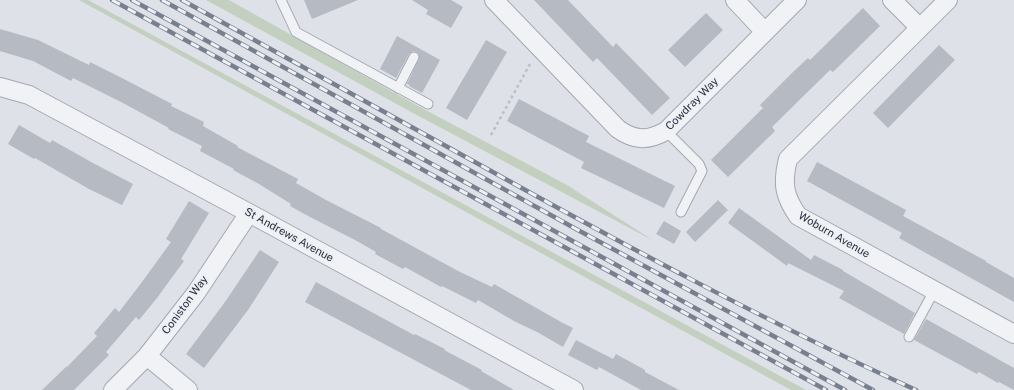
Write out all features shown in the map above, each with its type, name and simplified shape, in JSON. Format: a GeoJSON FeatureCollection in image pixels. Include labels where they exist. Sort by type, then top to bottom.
{"type":"FeatureCollection","features":[{"type":"Feature","properties":{"kind":"street","name":"Cowdray Way"},"geometry":{"type":"LineString","coordinates":[[494,0],[618,129],[624,134],[639,138],[657,136],[666,131],[797,0]]}},
{"type":"Feature","properties":{"kind":"street"},"geometry":{"type":"LineString","coordinates":[[735,0],[765,32]]}},
{"type":"Feature","properties":{"kind":"street"},"geometry":{"type":"LineString","coordinates":[[892,0],[920,28]]}},
{"type":"Feature","properties":{"kind":"street","name":"Woburn Avenue"},"geometry":{"type":"LineString","coordinates":[[948,0],[788,159],[784,182],[786,194],[791,206],[798,216],[1014,334]]}},
{"type":"Feature","properties":{"kind":"street","name":"St Andrews Avenue"},"geometry":{"type":"LineString","coordinates":[[0,87],[29,95],[574,390]]}},
{"type":"Feature","properties":{"kind":"street","name":"Coniston Way"},"geometry":{"type":"LineString","coordinates":[[113,390],[147,356],[196,293],[249,213]]}},
{"type":"Feature","properties":{"kind":"street"},"geometry":{"type":"LineString","coordinates":[[147,356],[188,390]]}},
{"type":"Feature","properties":{"kind":"lane"},"geometry":{"type":"LineString","coordinates":[[281,0],[296,32],[428,104]]}},
{"type":"Feature","properties":{"kind":"lane"},"geometry":{"type":"LineString","coordinates":[[398,88],[414,57]]}},
{"type":"Feature","properties":{"kind":"lane"},"geometry":{"type":"LineString","coordinates":[[666,131],[699,164],[702,171],[681,212]]}},
{"type":"Feature","properties":{"kind":"lane"},"geometry":{"type":"LineString","coordinates":[[909,337],[934,291]]}},
{"type":"Feature","properties":{"kind":"path"},"geometry":{"type":"LineString","coordinates":[[491,135],[539,47]]}},
{"type":"Feature","properties":{"kind":"green space"},"geometry":{"type":"Polygon","coordinates":[[[79,0],[88,0],[806,390],[791,390],[79,0]]]}},
{"type":"Feature","properties":{"kind":"green space"},"geometry":{"type":"Polygon","coordinates":[[[206,0],[229,0],[418,106],[567,185],[654,241],[413,113],[206,0]]]}},
{"type":"Feature","properties":{"kind":"building"},"geometry":{"type":"Polygon","coordinates":[[[304,0],[358,0],[312,19],[304,0]]]}},
{"type":"Feature","properties":{"kind":"building"},"geometry":{"type":"Polygon","coordinates":[[[412,0],[451,0],[463,7],[451,28],[426,14],[428,10],[412,0]]]}},
{"type":"Feature","properties":{"kind":"building"},"geometry":{"type":"Polygon","coordinates":[[[534,0],[568,0],[613,47],[616,43],[670,98],[652,115],[597,58],[593,62],[534,0]]]}},
{"type":"Feature","properties":{"kind":"building"},"geometry":{"type":"Polygon","coordinates":[[[863,8],[880,26],[833,72],[830,70],[772,127],[775,131],[728,177],[711,160],[763,108],[760,105],[793,72],[808,58],[810,60],[863,8]]]}},
{"type":"Feature","properties":{"kind":"building"},"geometry":{"type":"Polygon","coordinates":[[[706,13],[723,30],[685,67],[668,50],[706,13]]]}},
{"type":"Feature","properties":{"kind":"building"},"geometry":{"type":"Polygon","coordinates":[[[0,29],[38,40],[89,65],[90,62],[172,104],[171,106],[204,122],[203,126],[238,146],[237,147],[298,179],[296,183],[326,200],[381,228],[460,272],[492,287],[494,284],[573,328],[563,347],[478,300],[476,303],[442,286],[441,287],[405,267],[403,269],[375,254],[376,252],[290,206],[291,204],[259,184],[200,151],[202,146],[168,129],[169,128],[123,103],[73,78],[71,81],[33,61],[0,51],[0,29]]]}},
{"type":"Feature","properties":{"kind":"building"},"geometry":{"type":"Polygon","coordinates":[[[397,36],[440,60],[422,93],[407,84],[419,59],[419,54],[417,52],[413,51],[409,54],[396,78],[380,69],[397,36]]]}},
{"type":"Feature","properties":{"kind":"building"},"geometry":{"type":"Polygon","coordinates":[[[486,40],[507,52],[467,120],[446,108],[486,40]]]}},
{"type":"Feature","properties":{"kind":"building"},"geometry":{"type":"Polygon","coordinates":[[[939,45],[955,60],[888,128],[873,113],[939,45]]]}},
{"type":"Feature","properties":{"kind":"building"},"geometry":{"type":"Polygon","coordinates":[[[519,99],[589,136],[586,142],[675,186],[664,208],[581,168],[584,162],[507,121],[519,99]]]}},
{"type":"Feature","properties":{"kind":"building"},"geometry":{"type":"Polygon","coordinates":[[[19,125],[50,143],[52,140],[133,184],[122,205],[89,189],[8,144],[19,125]]]}},
{"type":"Feature","properties":{"kind":"building"},"geometry":{"type":"Polygon","coordinates":[[[817,162],[906,210],[903,216],[1014,278],[1014,302],[899,238],[902,233],[807,181],[817,162]]]}},
{"type":"Feature","properties":{"kind":"building"},"geometry":{"type":"Polygon","coordinates":[[[718,200],[728,210],[695,242],[686,232],[718,200]]]}},
{"type":"Feature","properties":{"kind":"building"},"geometry":{"type":"Polygon","coordinates":[[[189,201],[209,213],[181,259],[184,261],[157,298],[139,320],[136,317],[106,352],[109,355],[74,390],[42,390],[97,336],[94,333],[115,308],[119,312],[171,242],[166,239],[189,201]]]}},
{"type":"Feature","properties":{"kind":"building"},"geometry":{"type":"Polygon","coordinates":[[[739,208],[811,260],[814,255],[843,270],[915,313],[904,334],[839,298],[844,291],[788,263],[787,266],[728,223],[739,208]]]}},
{"type":"Feature","properties":{"kind":"building"},"geometry":{"type":"Polygon","coordinates":[[[664,221],[681,231],[674,244],[656,234],[664,221]]]}},
{"type":"Feature","properties":{"kind":"building"},"geometry":{"type":"Polygon","coordinates":[[[260,250],[279,262],[248,310],[204,368],[186,354],[225,302],[260,250]]]}},
{"type":"Feature","properties":{"kind":"building"},"geometry":{"type":"Polygon","coordinates":[[[316,282],[414,335],[415,334],[445,349],[444,350],[482,370],[481,371],[514,390],[471,390],[305,302],[316,282]]]}},
{"type":"Feature","properties":{"kind":"building"},"geometry":{"type":"Polygon","coordinates":[[[926,319],[1014,368],[1014,390],[979,372],[977,374],[914,340],[926,319]]]}},
{"type":"Feature","properties":{"kind":"building"},"geometry":{"type":"Polygon","coordinates":[[[576,340],[613,359],[616,354],[645,370],[645,372],[679,390],[641,390],[599,367],[597,370],[568,355],[576,340]]]}},
{"type":"Feature","properties":{"kind":"railway"},"geometry":{"type":"LineString","coordinates":[[112,0],[826,390]]}},
{"type":"Feature","properties":{"kind":"railway"},"geometry":{"type":"LineString","coordinates":[[132,0],[845,390]]}},
{"type":"Feature","properties":{"kind":"railway"},"geometry":{"type":"LineString","coordinates":[[162,0],[576,229],[873,390]]}},
{"type":"Feature","properties":{"kind":"railway"},"geometry":{"type":"LineString","coordinates":[[182,0],[642,254],[805,337],[916,390]]}}]}
